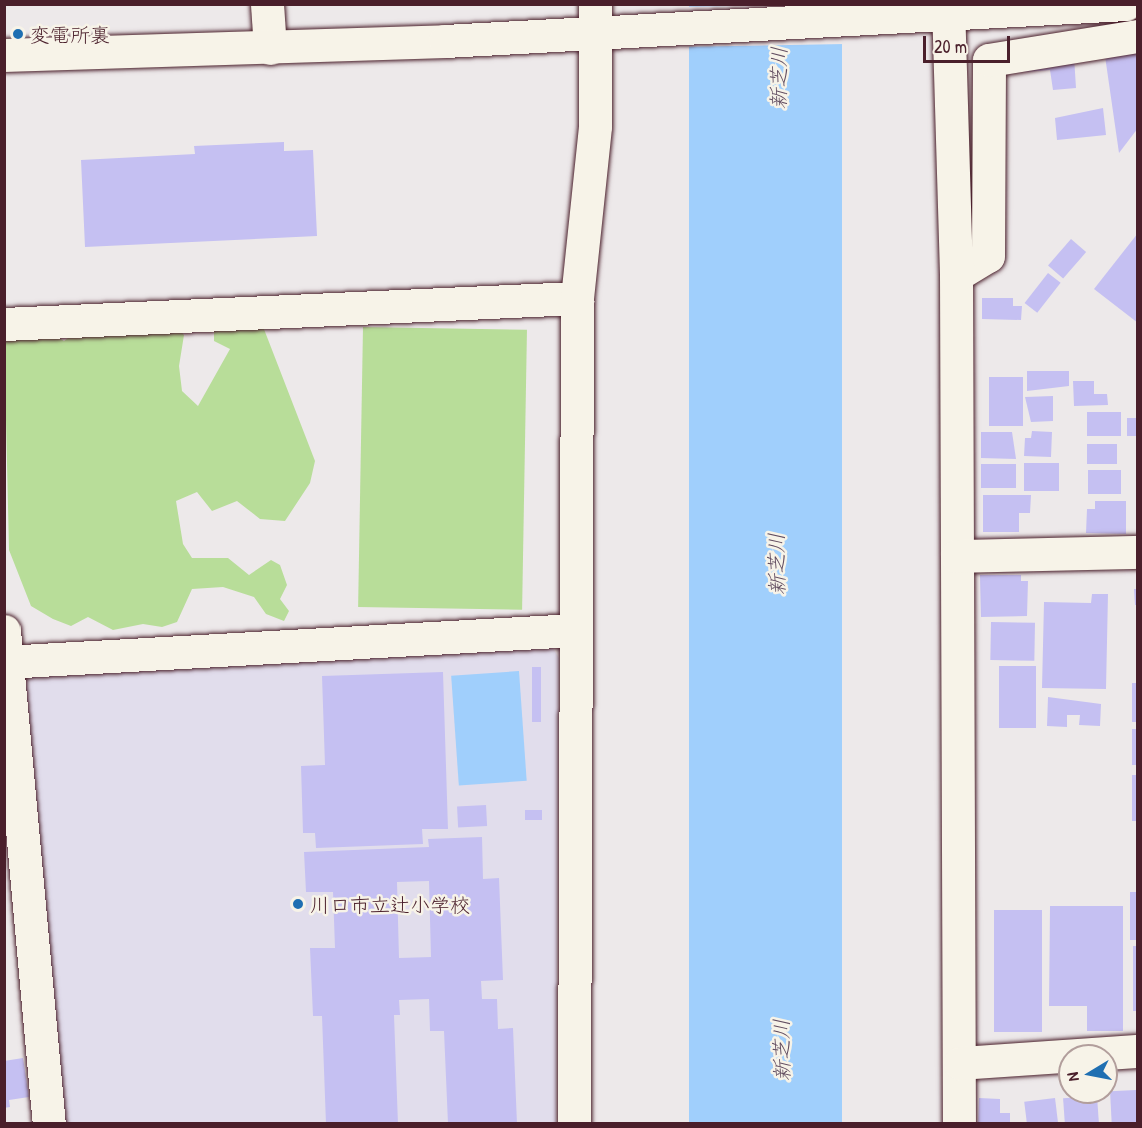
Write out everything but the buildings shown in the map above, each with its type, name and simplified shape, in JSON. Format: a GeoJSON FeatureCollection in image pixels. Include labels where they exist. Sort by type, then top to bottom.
{"type":"FeatureCollection","features":[{"type":"Feature","properties":{"kind":"street"},"geometry":{"type":"LineString","coordinates":[[267,4],[270,48]]}},
{"type":"Feature","properties":{"kind":"street"},"geometry":{"type":"LineString","coordinates":[[4,55],[270,48],[603,23],[1126,4]]}},
{"type":"Feature","properties":{"kind":"street"},"geometry":{"type":"LineString","coordinates":[[940,12],[956,274],[959,1124]]}},
{"type":"Feature","properties":{"kind":"street"},"geometry":{"type":"LineString","coordinates":[[574,1124],[577,298],[603,23]]}},
{"type":"Feature","properties":{"kind":"street"},"geometry":{"type":"LineString","coordinates":[[956,274],[987,256],[989,60],[1137,36]]}},
{"type":"Feature","properties":{"kind":"street"},"geometry":{"type":"LineString","coordinates":[[4,324],[577,298]]}},
{"type":"Feature","properties":{"kind":"street"},"geometry":{"type":"LineString","coordinates":[[957,556],[1137,552]]}},
{"type":"Feature","properties":{"kind":"street"},"geometry":{"type":"LineString","coordinates":[[49,1124],[6,652],[575,630]]}},
{"type":"Feature","properties":{"kind":"street"},"geometry":{"type":"LineString","coordinates":[[960,1063],[1137,1051]]}},
{"type":"Feature","properties":{"kind":"shaded area","name":"川口市立辻小学校"},"geometry":{"type":"Polygon","coordinates":[[[551,645],[559,658],[556,1123],[61,1123],[18,685],[25,675],[551,645]]]}},
{"type":"Feature","properties":{"kind":"green space"},"geometry":{"type":"Polygon","coordinates":[[[214,322],[262,324],[315,461],[310,483],[285,521],[260,519],[237,501],[212,511],[197,492],[176,501],[183,544],[192,558],[228,558],[249,575],[271,560],[280,565],[287,585],[280,599],[289,611],[284,621],[266,614],[254,597],[223,587],[192,589],[177,622],[162,627],[143,624],[113,630],[88,617],[71,626],[31,606],[9,550],[4,333],[51,333],[64,341],[80,329],[175,325],[184,335],[179,366],[182,391],[198,406],[230,349],[214,341],[214,322]]]}},
{"type":"Feature","properties":{"kind":"green space"},"geometry":{"type":"Polygon","coordinates":[[[363,327],[527,330],[522,610],[358,607],[363,327]]]}},
{"type":"Feature","properties":{"kind":"water","name":"新芝川"},"geometry":{"type":"Polygon","coordinates":[[[689,5],[842,5],[842,1124],[689,1124],[689,5]]]}},
{"type":"Feature","properties":{"kind":"water"},"geometry":{"type":"Polygon","coordinates":[[[519,671],[527,781],[459,785],[451,676],[519,671]]]}},
{"type":"Feature","properties":{"kind":"pier"},"geometry":{"type":"Polygon","coordinates":[[[845,4],[846,44],[687,47],[686,7],[845,4]]]}},
{"type":"Feature","properties":{"kind":"place","name":"変電所裏"},"geometry":{"type":"Point","coordinates":[18,34]}},
{"type":"Feature","properties":{"kind":"place","name":"川口市立辻小学校"},"geometry":{"type":"Point","coordinates":[298,904]}}]}
